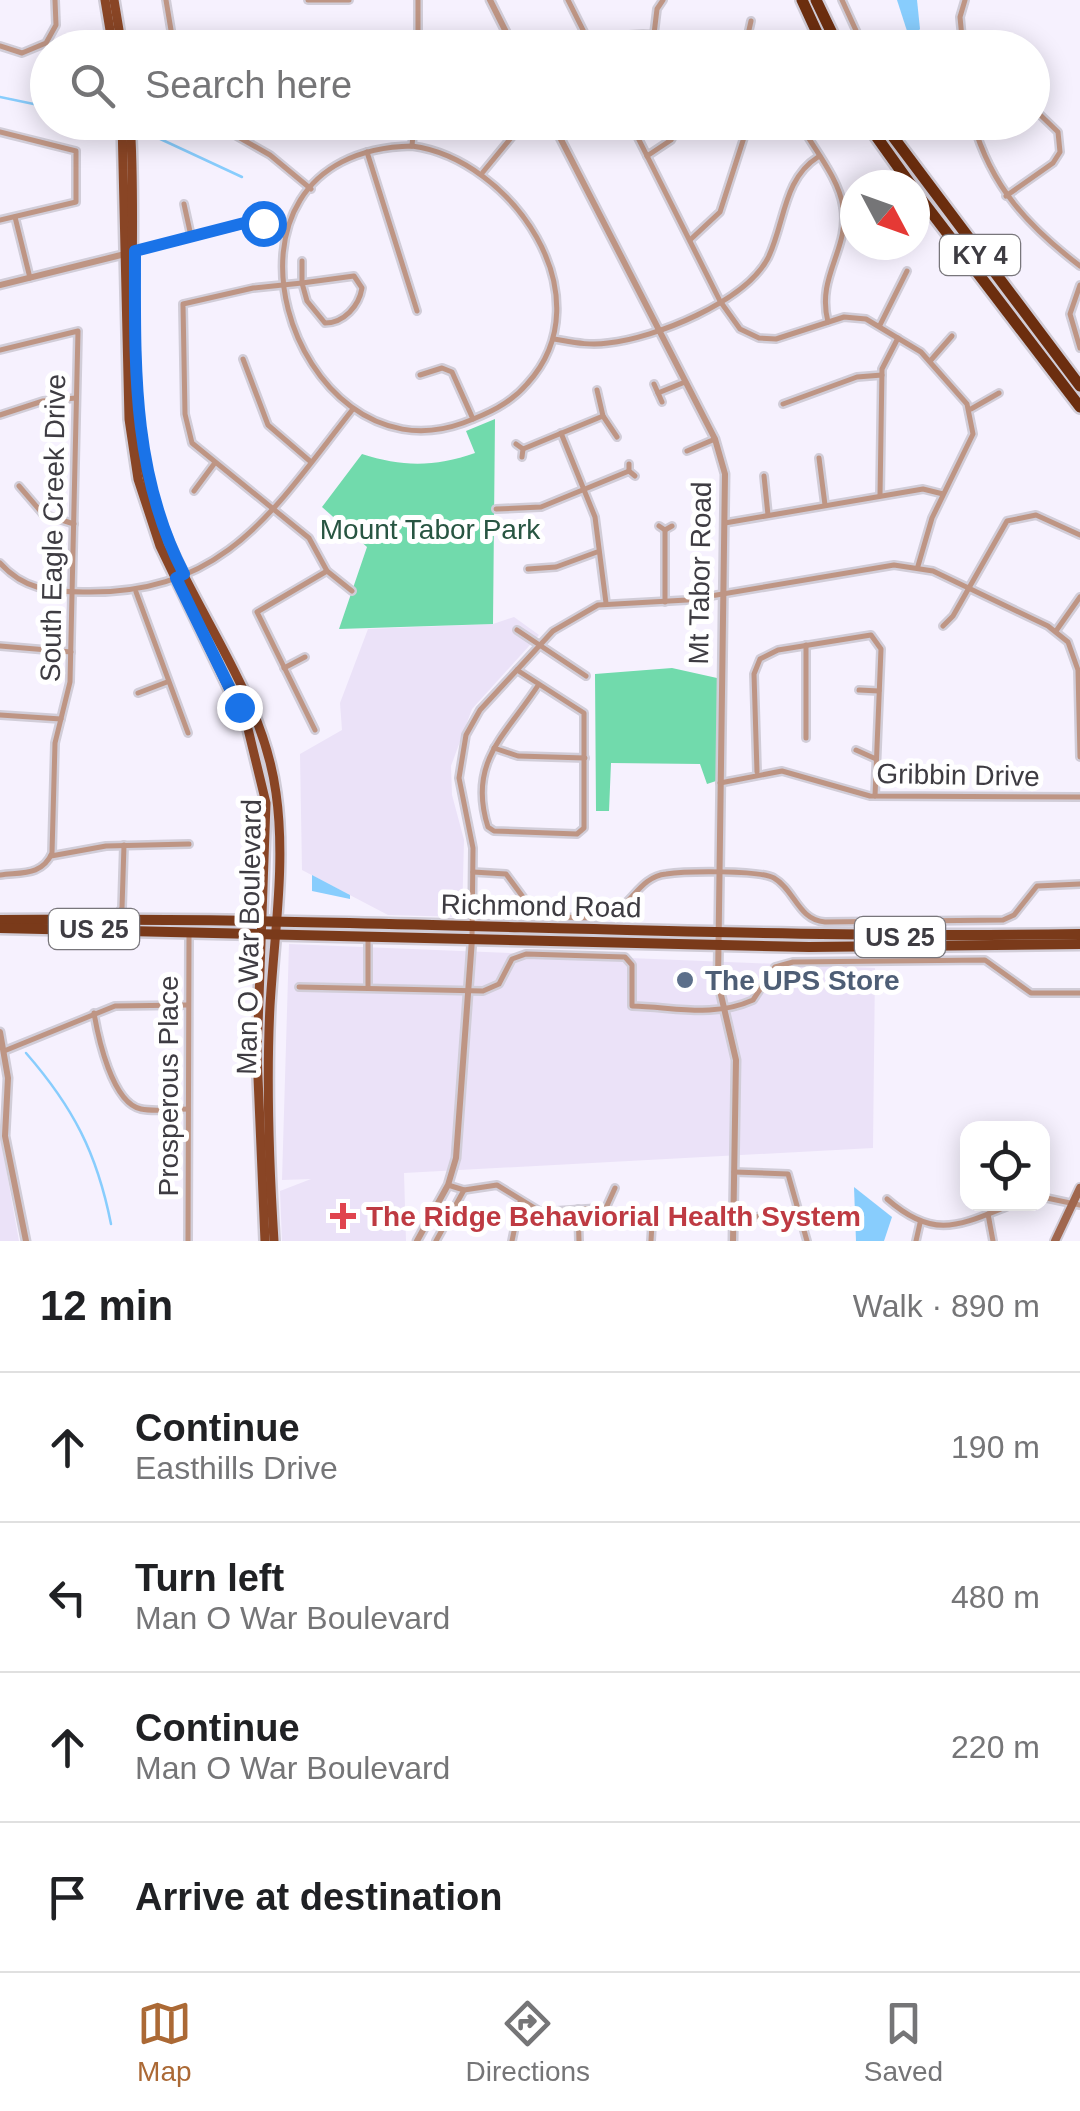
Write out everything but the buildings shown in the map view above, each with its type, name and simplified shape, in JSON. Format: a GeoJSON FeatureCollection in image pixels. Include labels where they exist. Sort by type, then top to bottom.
{"type":"FeatureCollection","features":[{"type":"Feature","properties":{"kind":"highway"},"geometry":{"type":"LineString","coordinates":[[801,0],[816,30]]}},
{"type":"Feature","properties":{"kind":"highway"},"geometry":{"type":"LineString","coordinates":[[816,0],[830,30]]}},
{"type":"Feature","properties":{"kind":"highway","name":"KY 4"},"geometry":{"type":"LineString","coordinates":[[879,140],[900,170]]}},
{"type":"Feature","properties":{"kind":"highway","name":"KY 4"},"geometry":{"type":"LineString","coordinates":[[896,140],[1080,386]]}},
{"type":"Feature","properties":{"kind":"highway","name":"KY 4"},"geometry":{"type":"LineString","coordinates":[[930,210],[1080,407]]}},
{"type":"Feature","properties":{"kind":"highway","name":"Richmond Road"},"geometry":{"type":"LineString","coordinates":[[0,920],[134,919],[368,936],[472,933]]}},
{"type":"Feature","properties":{"kind":"highway","name":"Richmond Road"},"geometry":{"type":"LineString","coordinates":[[0,928],[188,932],[269,928],[874,948],[1080,944]]}},
{"type":"Feature","properties":{"kind":"highway","name":"Richmond Road"},"geometry":{"type":"LineString","coordinates":[[719,940],[1080,934]]}},
{"type":"Feature","properties":{"kind":"main road"},"geometry":{"type":"LineString","coordinates":[[105,0],[111,30]]}},
{"type":"Feature","properties":{"kind":"main road"},"geometry":{"type":"LineString","coordinates":[[114,0],[119,30]]}},
{"type":"Feature","properties":{"kind":"main road","name":"Man O War Boulevard"},"geometry":{"type":"LineString","coordinates":[[123,140],[130,252]]}},
{"type":"Feature","properties":{"kind":"main road","name":"Man O War Boulevard"},"geometry":{"type":"LineString","coordinates":[[130,140],[132,450],[148,516],[180,576],[239,707],[258,762],[268,825],[268,1110],[274,1241]]}},
{"type":"Feature","properties":{"kind":"main road","name":"Man O War Boulevard"},"geometry":{"type":"LineString","coordinates":[[265,1241],[257,1054],[269,928]]}},
{"type":"Feature","properties":{"kind":"main road"},"geometry":{"type":"LineString","coordinates":[[1055,1241],[1077,1204],[1080,1188]]}},
{"type":"Feature","properties":{"kind":"street"},"geometry":{"type":"LineString","coordinates":[[53,30],[55,0]]}},
{"type":"Feature","properties":{"kind":"street"},"geometry":{"type":"LineString","coordinates":[[166,0],[171,30]]}},
{"type":"Feature","properties":{"kind":"street"},"geometry":{"type":"LineString","coordinates":[[308,0],[349,0]]}},
{"type":"Feature","properties":{"kind":"street"},"geometry":{"type":"LineString","coordinates":[[418,0],[418,30]]}},
{"type":"Feature","properties":{"kind":"street"},"geometry":{"type":"LineString","coordinates":[[490,0],[505,30]]}},
{"type":"Feature","properties":{"kind":"street"},"geometry":{"type":"LineString","coordinates":[[568,0],[583,30]]}},
{"type":"Feature","properties":{"kind":"street"},"geometry":{"type":"LineString","coordinates":[[842,0],[856,30]]}},
{"type":"Feature","properties":{"kind":"street"},"geometry":{"type":"LineString","coordinates":[[962,30],[964,0]]}},
{"type":"Feature","properties":{"kind":"street"},"geometry":{"type":"LineString","coordinates":[[655,30],[658,2]]}},
{"type":"Feature","properties":{"kind":"street"},"geometry":{"type":"LineString","coordinates":[[749,30],[751,21]]}},
{"type":"Feature","properties":{"kind":"street"},"geometry":{"type":"LineString","coordinates":[[0,46],[22,53],[30,50]]}},
{"type":"Feature","properties":{"kind":"street"},"geometry":{"type":"LineString","coordinates":[[1006,196],[1053,162],[1060,152],[1058,132],[1050,124]]}},
{"type":"Feature","properties":{"kind":"street"},"geometry":{"type":"LineString","coordinates":[[0,132],[30,140]]}},
{"type":"Feature","properties":{"kind":"street"},"geometry":{"type":"LineString","coordinates":[[0,220],[76,202],[76,151],[32,140]]}},
{"type":"Feature","properties":{"kind":"street"},"geometry":{"type":"LineString","coordinates":[[244,140],[270,155],[310,189]]}},
{"type":"Feature","properties":{"kind":"street"},"geometry":{"type":"LineString","coordinates":[[412,140],[412,146]]}},
{"type":"Feature","properties":{"kind":"street"},"geometry":{"type":"LineString","coordinates":[[483,172],[509,140]]}},
{"type":"Feature","properties":{"kind":"street","name":"Mt Tabor Road"},"geometry":{"type":"LineString","coordinates":[[561,140],[714,440],[725,474],[718,982],[736,1060],[733,1241]]}},
{"type":"Feature","properties":{"kind":"street"},"geometry":{"type":"LineString","coordinates":[[639,140],[720,301],[736,325],[759,338],[782,338],[856,316],[898,336],[931,361],[970,409],[972,434],[943,494],[918,566]]}},
{"type":"Feature","properties":{"kind":"street"},"geometry":{"type":"LineString","coordinates":[[647,156],[669,140]]}},
{"type":"Feature","properties":{"kind":"street"},"geometry":{"type":"LineString","coordinates":[[690,240],[720,212],[744,140]]}},
{"type":"Feature","properties":{"kind":"street"},"geometry":{"type":"LineString","coordinates":[[809,140],[840,200]]}},
{"type":"Feature","properties":{"kind":"street"},"geometry":{"type":"LineString","coordinates":[[979,140],[987,164],[1006,196],[1041,236],[1080,266]]}},
{"type":"Feature","properties":{"kind":"street"},"geometry":{"type":"LineString","coordinates":[[412,146],[452,154],[483,172],[527,223],[550,265],[557,306],[552,339],[544,361],[525,387],[502,406],[442,429],[406,430],[353,408],[334,390],[297,334],[280,285],[287,229],[310,189],[337,166],[367,152],[412,146]]}},
{"type":"Feature","properties":{"kind":"street"},"geometry":{"type":"LineString","coordinates":[[367,152],[417,311]]}},
{"type":"Feature","properties":{"kind":"street"},"geometry":{"type":"LineString","coordinates":[[552,339],[602,344],[658,332],[747,284],[762,268],[796,177],[818,157]]}},
{"type":"Feature","properties":{"kind":"street"},"geometry":{"type":"LineString","coordinates":[[184,204],[191,236]]}},
{"type":"Feature","properties":{"kind":"street"},"geometry":{"type":"LineString","coordinates":[[15,217],[30,278]]}},
{"type":"Feature","properties":{"kind":"street"},"geometry":{"type":"LineString","coordinates":[[0,284],[248,222],[287,229]]}},
{"type":"Feature","properties":{"kind":"street"},"geometry":{"type":"LineString","coordinates":[[828,322],[824,288],[840,238]]}},
{"type":"Feature","properties":{"kind":"street"},"geometry":{"type":"LineString","coordinates":[[302,261],[302,283],[307,301],[328,324],[352,310],[362,292],[361,282],[351,276],[302,283],[280,285],[183,304],[186,424],[196,448],[308,538],[327,572],[352,591]]}},
{"type":"Feature","properties":{"kind":"street"},"geometry":{"type":"LineString","coordinates":[[880,326],[907,271]]}},
{"type":"Feature","properties":{"kind":"street"},"geometry":{"type":"LineString","coordinates":[[1080,286],[1070,314],[1080,348]]}},
{"type":"Feature","properties":{"kind":"street","name":"South Eagle Creek Drive"},"geometry":{"type":"LineString","coordinates":[[0,350],[78,331],[70,692],[55,743],[51,856],[34,871],[0,874]]}},
{"type":"Feature","properties":{"kind":"street"},"geometry":{"type":"LineString","coordinates":[[880,496],[882,375],[898,336]]}},
{"type":"Feature","properties":{"kind":"street"},"geometry":{"type":"LineString","coordinates":[[931,361],[952,336]]}},
{"type":"Feature","properties":{"kind":"street"},"geometry":{"type":"LineString","coordinates":[[243,358],[268,425],[311,462]]}},
{"type":"Feature","properties":{"kind":"street"},"geometry":{"type":"LineString","coordinates":[[420,375],[442,368],[452,372],[473,419]]}},
{"type":"Feature","properties":{"kind":"street"},"geometry":{"type":"LineString","coordinates":[[783,404],[857,377],[882,375]]}},
{"type":"Feature","properties":{"kind":"street"},"geometry":{"type":"LineString","coordinates":[[658,393],[685,382]]}},
{"type":"Feature","properties":{"kind":"street"},"geometry":{"type":"LineString","coordinates":[[654,384],[662,402]]}},
{"type":"Feature","properties":{"kind":"street"},"geometry":{"type":"LineString","coordinates":[[597,390],[603,416],[616,437]]}},
{"type":"Feature","properties":{"kind":"street"},"geometry":{"type":"LineString","coordinates":[[970,409],[999,392]]}},
{"type":"Feature","properties":{"kind":"street"},"geometry":{"type":"LineString","coordinates":[[0,414],[54,398],[76,398]]}},
{"type":"Feature","properties":{"kind":"street"},"geometry":{"type":"LineString","coordinates":[[0,563],[29,586],[73,592],[136,592],[180,576],[248,539],[353,408]]}},
{"type":"Feature","properties":{"kind":"street"},"geometry":{"type":"LineString","coordinates":[[516,444],[523,453],[603,416]]}},
{"type":"Feature","properties":{"kind":"street"},"geometry":{"type":"LineString","coordinates":[[561,433],[596,521],[606,603]]}},
{"type":"Feature","properties":{"kind":"street"},"geometry":{"type":"LineString","coordinates":[[685,452],[714,440]]}},
{"type":"Feature","properties":{"kind":"street"},"geometry":{"type":"LineString","coordinates":[[819,458],[825,505]]}},
{"type":"Feature","properties":{"kind":"street"},"geometry":{"type":"LineString","coordinates":[[194,491],[214,464]]}},
{"type":"Feature","properties":{"kind":"street"},"geometry":{"type":"LineString","coordinates":[[496,509],[541,507],[631,470]]}},
{"type":"Feature","properties":{"kind":"street"},"geometry":{"type":"LineString","coordinates":[[764,476],[768,515]]}},
{"type":"Feature","properties":{"kind":"street"},"geometry":{"type":"LineString","coordinates":[[20,486],[42,514],[74,524]]}},
{"type":"Feature","properties":{"kind":"street"},"geometry":{"type":"LineString","coordinates":[[725,523],[924,489],[943,494]]}},
{"type":"Feature","properties":{"kind":"street"},"geometry":{"type":"LineString","coordinates":[[942,626],[999,530],[1013,518],[1036,514],[1080,535]]}},
{"type":"Feature","properties":{"kind":"street"},"geometry":{"type":"LineString","coordinates":[[664,602],[665,527]]}},
{"type":"Feature","properties":{"kind":"street"},"geometry":{"type":"LineString","coordinates":[[526,569],[556,567],[597,552]]}},
{"type":"Feature","properties":{"kind":"street"},"geometry":{"type":"LineString","coordinates":[[417,1241],[448,1185],[460,1127],[470,991],[473,872],[472,838],[459,770],[466,734],[480,710],[568,619],[606,603],[664,602],[873,567],[918,566],[1056,631],[1072,648],[1078,664],[1080,757]]}},
{"type":"Feature","properties":{"kind":"street"},"geometry":{"type":"LineString","coordinates":[[315,730],[256,612],[327,572]]}},
{"type":"Feature","properties":{"kind":"street"},"geometry":{"type":"LineString","coordinates":[[136,592],[188,733]]}},
{"type":"Feature","properties":{"kind":"street"},"geometry":{"type":"LineString","coordinates":[[1056,631],[1080,598]]}},
{"type":"Feature","properties":{"kind":"street"},"geometry":{"type":"LineString","coordinates":[[517,630],[586,676]]}},
{"type":"Feature","properties":{"kind":"street"},"geometry":{"type":"LineString","coordinates":[[757,772],[754,669],[770,652],[864,635],[880,644],[875,796]]}},
{"type":"Feature","properties":{"kind":"street"},"geometry":{"type":"LineString","coordinates":[[0,646],[71,652]]}},
{"type":"Feature","properties":{"kind":"street"},"geometry":{"type":"LineString","coordinates":[[806,646],[806,738]]}},
{"type":"Feature","properties":{"kind":"street"},"geometry":{"type":"LineString","coordinates":[[284,668],[306,656]]}},
{"type":"Feature","properties":{"kind":"street"},"geometry":{"type":"LineString","coordinates":[[517,670],[539,684],[584,713],[584,828],[577,834],[494,831],[488,827],[478,797],[499,734],[539,684]]}},
{"type":"Feature","properties":{"kind":"street"},"geometry":{"type":"LineString","coordinates":[[138,692],[167,682]]}},
{"type":"Feature","properties":{"kind":"street"},"geometry":{"type":"LineString","coordinates":[[859,690],[878,691]]}},
{"type":"Feature","properties":{"kind":"street"},"geometry":{"type":"LineString","coordinates":[[0,714],[62,719]]}},
{"type":"Feature","properties":{"kind":"street"},"geometry":{"type":"LineString","coordinates":[[494,748],[518,756],[585,758]]}},
{"type":"Feature","properties":{"kind":"street"},"geometry":{"type":"LineString","coordinates":[[856,750],[876,759]]}},
{"type":"Feature","properties":{"kind":"street","name":"Gribbin Drive"},"geometry":{"type":"LineString","coordinates":[[720,783],[757,772],[794,772],[875,796],[1080,797]]}},
{"type":"Feature","properties":{"kind":"street"},"geometry":{"type":"LineString","coordinates":[[462,798],[478,797]]}},
{"type":"Feature","properties":{"kind":"street"},"geometry":{"type":"LineString","coordinates":[[51,856],[124,845],[189,844]]}},
{"type":"Feature","properties":{"kind":"street"},"geometry":{"type":"LineString","coordinates":[[113,919],[122,908],[124,845]]}},
{"type":"Feature","properties":{"kind":"street"},"geometry":{"type":"LineString","coordinates":[[473,872],[508,876],[529,908],[540,914],[599,916],[615,912],[642,885],[662,874],[770,876],[816,921],[1007,919],[1037,886],[1080,884]]}},
{"type":"Feature","properties":{"kind":"street"},"geometry":{"type":"LineString","coordinates":[[122,908],[134,919]]}},
{"type":"Feature","properties":{"kind":"street"},"geometry":{"type":"LineString","coordinates":[[953,921],[955,936]]}},
{"type":"Feature","properties":{"kind":"street","name":"Prosperous Place"},"geometry":{"type":"LineString","coordinates":[[188,932],[188,1241]]}},
{"type":"Feature","properties":{"kind":"street"},"geometry":{"type":"LineString","coordinates":[[368,936],[368,988]]}},
{"type":"Feature","properties":{"kind":"street"},"geometry":{"type":"LineString","coordinates":[[874,948],[874,962]]}},
{"type":"Feature","properties":{"kind":"street"},"geometry":{"type":"LineString","coordinates":[[300,987],[470,991],[497,986],[508,963],[520,954],[617,956],[632,965],[632,1006],[684,1006],[706,1013],[756,998],[770,972],[785,962],[985,960],[1031,993],[1080,993]]}},
{"type":"Feature","properties":{"kind":"street"},"geometry":{"type":"LineString","coordinates":[[3,1052],[115,1006],[188,1005]]}},
{"type":"Feature","properties":{"kind":"street"},"geometry":{"type":"LineString","coordinates":[[94,1013],[100,1055],[129,1103],[138,1109],[188,1110]]}},
{"type":"Feature","properties":{"kind":"street"},"geometry":{"type":"LineString","coordinates":[[0,1032],[8,1078],[5,1136],[26,1241]]}},
{"type":"Feature","properties":{"kind":"street"},"geometry":{"type":"LineString","coordinates":[[734,1172],[788,1174],[807,1241]]}},
{"type":"Feature","properties":{"kind":"street"},"geometry":{"type":"LineString","coordinates":[[448,1185],[464,1190],[496,1185],[542,1212],[604,1210],[630,1221],[652,1224],[651,1241]]}},
{"type":"Feature","properties":{"kind":"street"},"geometry":{"type":"LineString","coordinates":[[604,1210],[615,1188]]}},
{"type":"Feature","properties":{"kind":"street"},"geometry":{"type":"LineString","coordinates":[[436,1241],[464,1190]]}},
{"type":"Feature","properties":{"kind":"street"},"geometry":{"type":"LineString","coordinates":[[887,1199],[920,1224],[949,1226],[996,1211]]}},
{"type":"Feature","properties":{"kind":"street"},"geometry":{"type":"LineString","coordinates":[[1050,1199],[1077,1204]]}},
{"type":"Feature","properties":{"kind":"street"},"geometry":{"type":"LineString","coordinates":[[512,1241],[520,1202]]}},
{"type":"Feature","properties":{"kind":"street"},"geometry":{"type":"LineString","coordinates":[[578,1209],[579,1241]]}},
{"type":"Feature","properties":{"kind":"street"},"geometry":{"type":"LineString","coordinates":[[988,1214],[993,1241]]}},
{"type":"Feature","properties":{"kind":"street"},"geometry":{"type":"LineString","coordinates":[[734,1222],[766,1215]]}},
{"type":"Feature","properties":{"kind":"street"},"geometry":{"type":"LineString","coordinates":[[916,1241],[920,1224]]}},
{"type":"Feature","properties":{"kind":"shaded area"},"geometry":{"type":"Polygon","coordinates":[[[514,617],[539,635],[472,709],[451,766],[452,795],[464,840],[462,917],[388,915],[302,870],[300,754],[342,730],[340,703],[368,629],[493,624],[514,617]]]}},
{"type":"Feature","properties":{"kind":"shaded area"},"geometry":{"type":"Polygon","coordinates":[[[289,944],[875,968],[873,1148],[404,1173],[406,1241],[282,1241],[280,1191],[311,1179],[282,1180],[289,944]]]}},
{"type":"Feature","properties":{"kind":"shaded area"},"geometry":{"type":"Polygon","coordinates":[[[0,1133],[12,1202],[19,1241],[0,1241],[0,1133]]]}},
{"type":"Feature","properties":{"kind":"green space","name":"Mount Tabor Park"},"geometry":{"type":"Polygon","coordinates":[[[495,419],[493,624],[339,629],[367,547],[322,507],[362,454],[418,464],[460,458],[475,453],[466,431],[495,419]]]}},
{"type":"Feature","properties":{"kind":"green space"},"geometry":{"type":"Polygon","coordinates":[[[672,668],[717,678],[719,780],[707,784],[700,764],[611,763],[609,811],[596,811],[595,674],[672,668]]]}},
{"type":"Feature","properties":{"kind":"water"},"geometry":{"type":"Polygon","coordinates":[[[897,0],[917,0],[920,29],[907,30],[897,0]]]}},
{"type":"Feature","properties":{"kind":"water"},"geometry":{"type":"Polygon","coordinates":[[[312,875],[350,895],[350,899],[312,891],[312,875]]]}},
{"type":"Feature","properties":{"kind":"water"},"geometry":{"type":"Polygon","coordinates":[[[854,1187],[892,1217],[884,1241],[856,1241],[854,1187]]]}},
{"type":"Feature","properties":{"kind":"waterway"},"geometry":{"type":"LineString","coordinates":[[0,97],[30,103]]}},
{"type":"Feature","properties":{"kind":"waterway"},"geometry":{"type":"LineString","coordinates":[[162,140],[242,177]]}},
{"type":"Feature","properties":{"kind":"waterway"},"geometry":{"type":"LineString","coordinates":[[26,1053],[81,1132],[111,1224]]}},
{"type":"Feature","properties":{"kind":"place","name":"The UPS Store"},"geometry":{"type":"Point","coordinates":[685,980]}},
{"type":"Feature","properties":{"kind":"place","name":"The Ridge Behaviorial Health System"},"geometry":{"type":"Point","coordinates":[343,1216]}},
{"type":"Feature","properties":{"kind":"route"},"geometry":{"type":"LineString","coordinates":[[239,707],[176,578],[184,574],[160,521],[147,478],[137,409],[135,251],[248,222],[263,223]]}}]}
